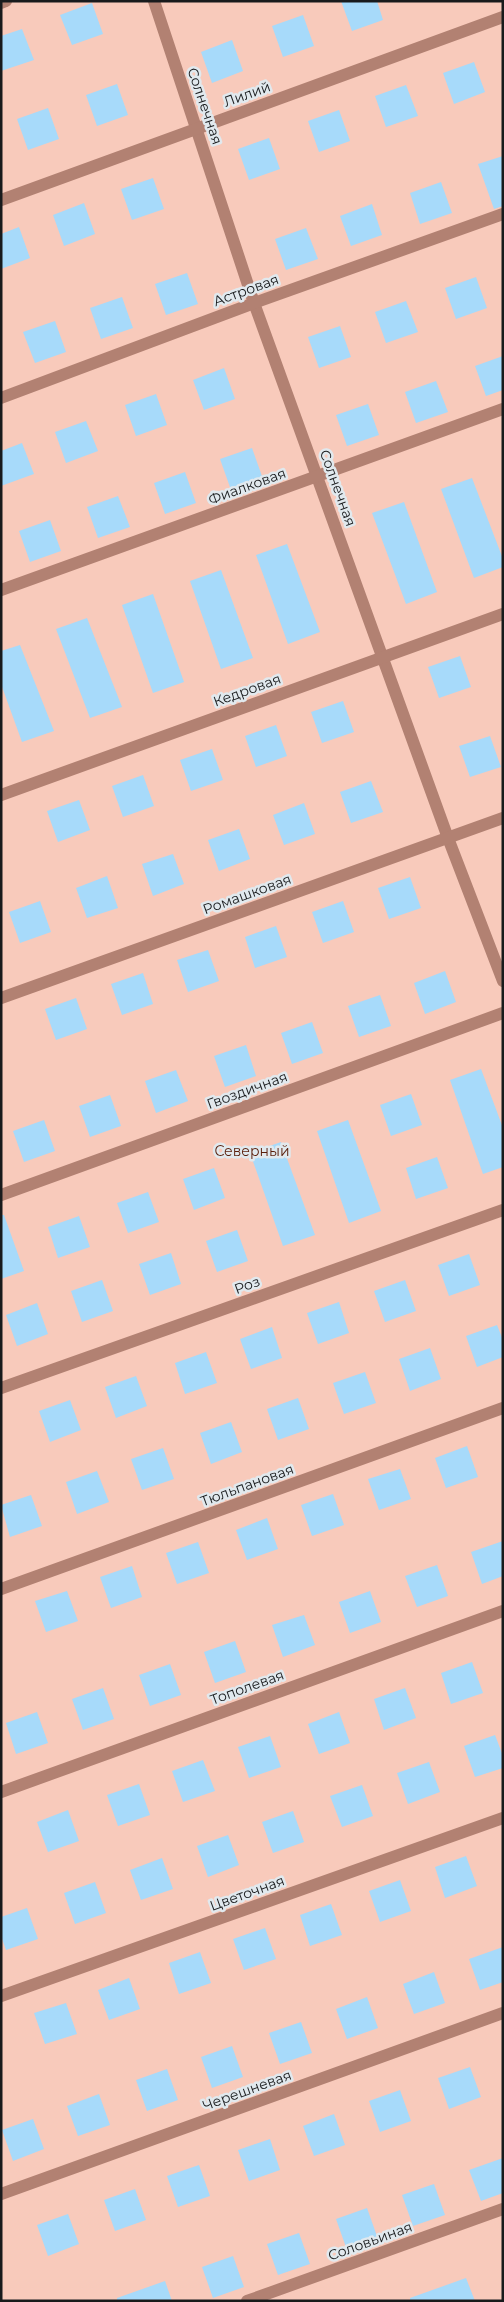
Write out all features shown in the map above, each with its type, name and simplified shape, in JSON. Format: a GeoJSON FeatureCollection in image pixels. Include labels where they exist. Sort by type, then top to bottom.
{"type":"FeatureCollection","features":[{"type":"Feature","properties":{"kind":"street"},"geometry":{"type":"LineString","coordinates":[[1,3],[6,1]]}},
{"type":"Feature","properties":{"kind":"street","name":"Солнечная"},"geometry":{"type":"LineString","coordinates":[[154,1],[254,303],[384,657],[448,838],[503,981]]}},
{"type":"Feature","properties":{"kind":"street","name":"Лилий"},"geometry":{"type":"LineString","coordinates":[[1,200],[503,17]]}},
{"type":"Feature","properties":{"kind":"street","name":"Астровая"},"geometry":{"type":"LineString","coordinates":[[1,398],[254,303],[503,214]]}},
{"type":"Feature","properties":{"kind":"street","name":"Фиалковая"},"geometry":{"type":"LineString","coordinates":[[1,590],[503,409]]}},
{"type":"Feature","properties":{"kind":"street","name":"Кедровая"},"geometry":{"type":"LineString","coordinates":[[1,795],[503,614]]}},
{"type":"Feature","properties":{"kind":"street","name":"Ромашковая"},"geometry":{"type":"LineString","coordinates":[[1,998],[503,818]]}},
{"type":"Feature","properties":{"kind":"street","name":"Гвоздичная"},"geometry":{"type":"LineString","coordinates":[[1,1196],[503,1013]]}},
{"type":"Feature","properties":{"kind":"street","name":"Роз"},"geometry":{"type":"LineString","coordinates":[[1,1388],[503,1210]]}},
{"type":"Feature","properties":{"kind":"street","name":"Тюльпановая"},"geometry":{"type":"LineString","coordinates":[[1,1590],[503,1408]]}},
{"type":"Feature","properties":{"kind":"street","name":"Тополевая"},"geometry":{"type":"LineString","coordinates":[[1,1792],[503,1612]]}},
{"type":"Feature","properties":{"kind":"street","name":"Цветочная"},"geometry":{"type":"LineString","coordinates":[[1,1996],[503,1818]]}},
{"type":"Feature","properties":{"kind":"street","name":"Черешневая"},"geometry":{"type":"LineString","coordinates":[[1,2194],[503,2013]]}},
{"type":"Feature","properties":{"kind":"street","name":"Соловьиная"},"geometry":{"type":"LineString","coordinates":[[247,2301],[503,2209]]}},
{"type":"Feature","properties":{"kind":"green space","name":"Северный"},"geometry":{"type":"Polygon","coordinates":[[[1,1],[503,1],[503,2301],[1,2301],[1,1]]]}},
{"type":"Feature","properties":{"kind":"building"},"geometry":{"type":"Polygon","coordinates":[[[341,1],[377,1],[383,20],[352,31],[341,1]]]}},
{"type":"Feature","properties":{"kind":"building"},"geometry":{"type":"Polygon","coordinates":[[[92,3],[103,34],[72,45],[60,15],[92,3]]]}},
{"type":"Feature","properties":{"kind":"building"},"geometry":{"type":"Polygon","coordinates":[[[303,15],[314,46],[283,57],[272,26],[303,15]]]}},
{"type":"Feature","properties":{"kind":"building"},"geometry":{"type":"Polygon","coordinates":[[[22,29],[34,60],[1,71],[1,36],[22,29]]]}},
{"type":"Feature","properties":{"kind":"building"},"geometry":{"type":"Polygon","coordinates":[[[232,40],[243,71],[212,83],[201,52],[232,40]]]}},
{"type":"Feature","properties":{"kind":"building"},"geometry":{"type":"Polygon","coordinates":[[[474,62],[485,92],[454,104],[443,73],[474,62]]]}},
{"type":"Feature","properties":{"kind":"building"},"geometry":{"type":"Polygon","coordinates":[[[117,84],[128,115],[97,126],[86,95],[117,84]]]}},
{"type":"Feature","properties":{"kind":"building"},"geometry":{"type":"Polygon","coordinates":[[[406,85],[418,116],[386,127],[375,96],[406,85]]]}},
{"type":"Feature","properties":{"kind":"building"},"geometry":{"type":"Polygon","coordinates":[[[48,108],[59,139],[28,150],[17,119],[48,108]]]}},
{"type":"Feature","properties":{"kind":"building"},"geometry":{"type":"Polygon","coordinates":[[[339,110],[350,141],[319,152],[308,121],[339,110]]]}},
{"type":"Feature","properties":{"kind":"building"},"geometry":{"type":"Polygon","coordinates":[[[269,138],[280,169],[249,180],[238,149],[269,138]]]}},
{"type":"Feature","properties":{"kind":"building"},"geometry":{"type":"Polygon","coordinates":[[[503,156],[503,206],[494,209],[478,164],[503,156]]]}},
{"type":"Feature","properties":{"kind":"building"},"geometry":{"type":"Polygon","coordinates":[[[153,178],[164,209],[132,220],[121,189],[153,178]]]}},
{"type":"Feature","properties":{"kind":"building"},"geometry":{"type":"Polygon","coordinates":[[[441,182],[452,213],[420,224],[410,193],[441,182]]]}},
{"type":"Feature","properties":{"kind":"building"},"geometry":{"type":"Polygon","coordinates":[[[84,203],[95,234],[64,246],[53,215],[84,203]]]}},
{"type":"Feature","properties":{"kind":"building"},"geometry":{"type":"Polygon","coordinates":[[[372,204],[382,235],[351,246],[340,216],[372,204]]]}},
{"type":"Feature","properties":{"kind":"building"},"geometry":{"type":"Polygon","coordinates":[[[19,227],[30,258],[1,269],[1,234],[19,227]]]}},
{"type":"Feature","properties":{"kind":"building"},"geometry":{"type":"Polygon","coordinates":[[[306,228],[318,259],[286,270],[275,239],[306,228]]]}},
{"type":"Feature","properties":{"kind":"building"},"geometry":{"type":"Polygon","coordinates":[[[187,273],[198,304],[166,315],[155,284],[187,273]]]}},
{"type":"Feature","properties":{"kind":"building"},"geometry":{"type":"Polygon","coordinates":[[[476,277],[487,308],[456,319],[445,288],[476,277]]]}},
{"type":"Feature","properties":{"kind":"building"},"geometry":{"type":"Polygon","coordinates":[[[122,297],[133,328],[101,339],[90,308],[122,297]]]}},
{"type":"Feature","properties":{"kind":"building"},"geometry":{"type":"Polygon","coordinates":[[[406,301],[418,332],[386,343],[375,312],[406,301]]]}},
{"type":"Feature","properties":{"kind":"building"},"geometry":{"type":"Polygon","coordinates":[[[55,321],[66,352],[35,363],[23,332],[55,321]]]}},
{"type":"Feature","properties":{"kind":"building"},"geometry":{"type":"Polygon","coordinates":[[[340,326],[351,357],[319,368],[308,337],[340,326]]]}},
{"type":"Feature","properties":{"kind":"building"},"geometry":{"type":"Polygon","coordinates":[[[503,356],[503,390],[486,396],[475,366],[503,356]]]}},
{"type":"Feature","properties":{"kind":"building"},"geometry":{"type":"Polygon","coordinates":[[[224,368],[235,399],[204,410],[193,380],[224,368]]]}},
{"type":"Feature","properties":{"kind":"building"},"geometry":{"type":"Polygon","coordinates":[[[436,381],[448,412],[416,423],[405,392],[436,381]]]}},
{"type":"Feature","properties":{"kind":"building"},"geometry":{"type":"Polygon","coordinates":[[[156,394],[167,425],[136,436],[125,405],[156,394]]]}},
{"type":"Feature","properties":{"kind":"building"},"geometry":{"type":"Polygon","coordinates":[[[368,404],[379,435],[347,446],[336,415],[368,404]]]}},
{"type":"Feature","properties":{"kind":"building"},"geometry":{"type":"Polygon","coordinates":[[[86,421],[98,451],[66,463],[55,432],[86,421]]]}},
{"type":"Feature","properties":{"kind":"building"},"geometry":{"type":"Polygon","coordinates":[[[22,443],[34,474],[1,486],[1,451],[22,443]]]}},
{"type":"Feature","properties":{"kind":"building"},"geometry":{"type":"Polygon","coordinates":[[[252,448],[263,479],[231,490],[220,459],[252,448]]]}},
{"type":"Feature","properties":{"kind":"building"},"geometry":{"type":"Polygon","coordinates":[[[185,472],[196,503],[165,514],[154,483],[185,472]]]}},
{"type":"Feature","properties":{"kind":"building"},"geometry":{"type":"Polygon","coordinates":[[[472,478],[503,559],[503,567],[474,578],[441,489],[472,478]]]}},
{"type":"Feature","properties":{"kind":"building"},"geometry":{"type":"Polygon","coordinates":[[[118,496],[130,527],[98,538],[87,507],[118,496]]]}},
{"type":"Feature","properties":{"kind":"building"},"geometry":{"type":"Polygon","coordinates":[[[404,502],[437,592],[406,604],[372,513],[404,502]]]}},
{"type":"Feature","properties":{"kind":"building"},"geometry":{"type":"Polygon","coordinates":[[[50,520],[61,551],[30,562],[19,531],[50,520]]]}},
{"type":"Feature","properties":{"kind":"building"},"geometry":{"type":"Polygon","coordinates":[[[287,544],[320,632],[288,644],[256,555],[287,544]]]}},
{"type":"Feature","properties":{"kind":"building"},"geometry":{"type":"Polygon","coordinates":[[[221,570],[253,658],[221,669],[190,581],[221,570]]]}},
{"type":"Feature","properties":{"kind":"building"},"geometry":{"type":"Polygon","coordinates":[[[153,594],[184,682],[153,693],[122,605],[153,594]]]}},
{"type":"Feature","properties":{"kind":"building"},"geometry":{"type":"Polygon","coordinates":[[[87,618],[122,707],[90,718],[56,629],[87,618]]]}},
{"type":"Feature","properties":{"kind":"building"},"geometry":{"type":"Polygon","coordinates":[[[20,645],[54,731],[22,742],[1,684],[1,651],[20,645]]]}},
{"type":"Feature","properties":{"kind":"building"},"geometry":{"type":"Polygon","coordinates":[[[460,656],[471,687],[439,698],[428,667],[460,656]]]}},
{"type":"Feature","properties":{"kind":"building"},"geometry":{"type":"Polygon","coordinates":[[[343,701],[354,732],[322,743],[311,712],[343,701]]]}},
{"type":"Feature","properties":{"kind":"building"},"geometry":{"type":"Polygon","coordinates":[[[276,725],[287,756],[256,767],[245,736],[276,725]]]}},
{"type":"Feature","properties":{"kind":"building"},"geometry":{"type":"Polygon","coordinates":[[[490,736],[501,767],[470,777],[459,746],[490,736]]]}},
{"type":"Feature","properties":{"kind":"building"},"geometry":{"type":"Polygon","coordinates":[[[212,749],[223,780],[191,791],[180,760],[212,749]]]}},
{"type":"Feature","properties":{"kind":"building"},"geometry":{"type":"Polygon","coordinates":[[[143,775],[154,806],[123,817],[112,786],[143,775]]]}},
{"type":"Feature","properties":{"kind":"building"},"geometry":{"type":"Polygon","coordinates":[[[371,781],[383,812],[351,823],[340,792],[371,781]]]}},
{"type":"Feature","properties":{"kind":"building"},"geometry":{"type":"Polygon","coordinates":[[[79,800],[90,830],[58,842],[47,811],[79,800]]]}},
{"type":"Feature","properties":{"kind":"building"},"geometry":{"type":"Polygon","coordinates":[[[304,803],[315,834],[284,845],[273,815],[304,803]]]}},
{"type":"Feature","properties":{"kind":"building"},"geometry":{"type":"Polygon","coordinates":[[[239,829],[250,859],[219,871],[208,840],[239,829]]]}},
{"type":"Feature","properties":{"kind":"building"},"geometry":{"type":"Polygon","coordinates":[[[173,854],[184,884],[153,896],[142,864],[173,854]]]}},
{"type":"Feature","properties":{"kind":"building"},"geometry":{"type":"Polygon","coordinates":[[[107,876],[118,908],[87,918],[76,888],[107,876]]]}},
{"type":"Feature","properties":{"kind":"building"},"geometry":{"type":"Polygon","coordinates":[[[410,877],[421,908],[389,919],[378,888],[410,877]]]}},
{"type":"Feature","properties":{"kind":"building"},"geometry":{"type":"Polygon","coordinates":[[[40,901],[51,932],[20,943],[9,912],[40,901]]]}},
{"type":"Feature","properties":{"kind":"building"},"geometry":{"type":"Polygon","coordinates":[[[343,901],[354,932],[323,943],[312,912],[343,901]]]}},
{"type":"Feature","properties":{"kind":"building"},"geometry":{"type":"Polygon","coordinates":[[[276,926],[287,957],[255,968],[245,937],[276,926]]]}},
{"type":"Feature","properties":{"kind":"building"},"geometry":{"type":"Polygon","coordinates":[[[208,950],[219,981],[188,992],[177,960],[208,950]]]}},
{"type":"Feature","properties":{"kind":"building"},"geometry":{"type":"Polygon","coordinates":[[[445,971],[456,1002],[425,1014],[414,983],[445,971]]]}},
{"type":"Feature","properties":{"kind":"building"},"geometry":{"type":"Polygon","coordinates":[[[143,973],[153,1004],[122,1015],[111,984],[143,973]]]}},
{"type":"Feature","properties":{"kind":"building"},"geometry":{"type":"Polygon","coordinates":[[[380,995],[391,1026],[359,1037],[348,1006],[380,995]]]}},
{"type":"Feature","properties":{"kind":"building"},"geometry":{"type":"Polygon","coordinates":[[[76,998],[87,1029],[56,1040],[45,1009],[76,998]]]}},
{"type":"Feature","properties":{"kind":"building"},"geometry":{"type":"Polygon","coordinates":[[[312,1022],[323,1053],[292,1064],[281,1033],[312,1022]]]}},
{"type":"Feature","properties":{"kind":"building"},"geometry":{"type":"Polygon","coordinates":[[[246,1045],[256,1076],[225,1087],[214,1056],[246,1045]]]}},
{"type":"Feature","properties":{"kind":"building"},"geometry":{"type":"Polygon","coordinates":[[[481,1069],[503,1128],[503,1167],[483,1174],[450,1080],[481,1069]]]}},
{"type":"Feature","properties":{"kind":"building"},"geometry":{"type":"Polygon","coordinates":[[[176,1070],[188,1101],[156,1113],[145,1081],[176,1070]]]}},
{"type":"Feature","properties":{"kind":"building"},"geometry":{"type":"Polygon","coordinates":[[[411,1094],[422,1125],[391,1136],[380,1105],[411,1094]]]}},
{"type":"Feature","properties":{"kind":"building"},"geometry":{"type":"Polygon","coordinates":[[[110,1095],[121,1126],[90,1137],[79,1106],[110,1095]]]}},
{"type":"Feature","properties":{"kind":"building"},"geometry":{"type":"Polygon","coordinates":[[[44,1120],[55,1151],[24,1162],[13,1131],[44,1120]]]}},
{"type":"Feature","properties":{"kind":"building"},"geometry":{"type":"Polygon","coordinates":[[[348,1120],[381,1211],[349,1223],[317,1131],[348,1120]]]}},
{"type":"Feature","properties":{"kind":"building"},"geometry":{"type":"Polygon","coordinates":[[[281,1142],[315,1235],[283,1246],[250,1153],[281,1142]]]}},
{"type":"Feature","properties":{"kind":"building"},"geometry":{"type":"Polygon","coordinates":[[[437,1157],[448,1188],[416,1199],[406,1168],[437,1157]]]}},
{"type":"Feature","properties":{"kind":"building"},"geometry":{"type":"Polygon","coordinates":[[[214,1168],[225,1198],[194,1210],[183,1179],[214,1168]]]}},
{"type":"Feature","properties":{"kind":"building"},"geometry":{"type":"Polygon","coordinates":[[[148,1192],[159,1222],[128,1233],[117,1203],[148,1192]]]}},
{"type":"Feature","properties":{"kind":"building"},"geometry":{"type":"Polygon","coordinates":[[[1,1215],[4,1215],[24,1271],[1,1279],[1,1215]]]}},
{"type":"Feature","properties":{"kind":"building"},"geometry":{"type":"Polygon","coordinates":[[[79,1216],[90,1247],[58,1258],[48,1227],[79,1216]]]}},
{"type":"Feature","properties":{"kind":"building"},"geometry":{"type":"Polygon","coordinates":[[[237,1230],[248,1261],[217,1272],[206,1241],[237,1230]]]}},
{"type":"Feature","properties":{"kind":"building"},"geometry":{"type":"Polygon","coordinates":[[[171,1253],[181,1284],[150,1295],[139,1264],[171,1253]]]}},
{"type":"Feature","properties":{"kind":"building"},"geometry":{"type":"Polygon","coordinates":[[[469,1254],[480,1285],[449,1296],[438,1265],[469,1254]]]}},
{"type":"Feature","properties":{"kind":"building"},"geometry":{"type":"Polygon","coordinates":[[[102,1280],[113,1311],[82,1322],[71,1291],[102,1280]]]}},
{"type":"Feature","properties":{"kind":"building"},"geometry":{"type":"Polygon","coordinates":[[[405,1280],[416,1311],[385,1322],[374,1291],[405,1280]]]}},
{"type":"Feature","properties":{"kind":"building"},"geometry":{"type":"Polygon","coordinates":[[[339,1302],[349,1333],[318,1344],[307,1313],[339,1302]]]}},
{"type":"Feature","properties":{"kind":"building"},"geometry":{"type":"Polygon","coordinates":[[[37,1303],[48,1334],[17,1346],[6,1315],[37,1303]]]}},
{"type":"Feature","properties":{"kind":"building"},"geometry":{"type":"Polygon","coordinates":[[[497,1325],[503,1340],[503,1357],[477,1367],[466,1336],[497,1325]]]}},
{"type":"Feature","properties":{"kind":"building"},"geometry":{"type":"Polygon","coordinates":[[[272,1327],[282,1358],[251,1369],[240,1339],[272,1327]]]}},
{"type":"Feature","properties":{"kind":"building"},"geometry":{"type":"Polygon","coordinates":[[[430,1348],[441,1379],[410,1391],[399,1359],[430,1348]]]}},
{"type":"Feature","properties":{"kind":"building"},"geometry":{"type":"Polygon","coordinates":[[[206,1352],[217,1383],[185,1394],[175,1363],[206,1352]]]}},
{"type":"Feature","properties":{"kind":"building"},"geometry":{"type":"Polygon","coordinates":[[[365,1372],[376,1403],[344,1414],[333,1383],[365,1372]]]}},
{"type":"Feature","properties":{"kind":"building"},"geometry":{"type":"Polygon","coordinates":[[[136,1376],[147,1406],[116,1418],[105,1387],[136,1376]]]}},
{"type":"Feature","properties":{"kind":"building"},"geometry":{"type":"Polygon","coordinates":[[[298,1398],[309,1429],[278,1440],[267,1409],[298,1398]]]}},
{"type":"Feature","properties":{"kind":"building"},"geometry":{"type":"Polygon","coordinates":[[[70,1400],[81,1430],[50,1442],[39,1411],[70,1400]]]}},
{"type":"Feature","properties":{"kind":"building"},"geometry":{"type":"Polygon","coordinates":[[[231,1422],[242,1452],[211,1464],[200,1433],[231,1422]]]}},
{"type":"Feature","properties":{"kind":"building"},"geometry":{"type":"Polygon","coordinates":[[[467,1446],[478,1477],[446,1488],[435,1458],[467,1446]]]}},
{"type":"Feature","properties":{"kind":"building"},"geometry":{"type":"Polygon","coordinates":[[[163,1448],[174,1479],[142,1490],[131,1459],[163,1448]]]}},
{"type":"Feature","properties":{"kind":"building"},"geometry":{"type":"Polygon","coordinates":[[[400,1469],[411,1499],[379,1510],[368,1479],[400,1469]]]}},
{"type":"Feature","properties":{"kind":"building"},"geometry":{"type":"Polygon","coordinates":[[[97,1471],[109,1502],[77,1514],[66,1482],[97,1471]]]}},
{"type":"Feature","properties":{"kind":"building"},"geometry":{"type":"Polygon","coordinates":[[[333,1494],[344,1525],[312,1536],[301,1505],[333,1494]]]}},
{"type":"Feature","properties":{"kind":"building"},"geometry":{"type":"Polygon","coordinates":[[[31,1495],[42,1526],[10,1537],[1,1505],[31,1495]]]}},
{"type":"Feature","properties":{"kind":"building"},"geometry":{"type":"Polygon","coordinates":[[[267,1518],[278,1549],[247,1560],[236,1530],[267,1518]]]}},
{"type":"Feature","properties":{"kind":"building"},"geometry":{"type":"Polygon","coordinates":[[[503,1541],[503,1576],[482,1584],[471,1552],[503,1541]]]}},
{"type":"Feature","properties":{"kind":"building"},"geometry":{"type":"Polygon","coordinates":[[[198,1542],[209,1573],[177,1584],[166,1553],[198,1542]]]}},
{"type":"Feature","properties":{"kind":"building"},"geometry":{"type":"Polygon","coordinates":[[[437,1565],[448,1596],[417,1607],[405,1576],[437,1565]]]}},
{"type":"Feature","properties":{"kind":"building"},"geometry":{"type":"Polygon","coordinates":[[[132,1566],[142,1597],[111,1608],[100,1577],[132,1566]]]}},
{"type":"Feature","properties":{"kind":"building"},"geometry":{"type":"Polygon","coordinates":[[[67,1591],[78,1621],[46,1632],[35,1601],[67,1591]]]}},
{"type":"Feature","properties":{"kind":"building"},"geometry":{"type":"Polygon","coordinates":[[[370,1591],[381,1622],[350,1633],[339,1602],[370,1591]]]}},
{"type":"Feature","properties":{"kind":"building"},"geometry":{"type":"Polygon","coordinates":[[[304,1615],[315,1645],[283,1657],[272,1625],[304,1615]]]}},
{"type":"Feature","properties":{"kind":"building"},"geometry":{"type":"Polygon","coordinates":[[[235,1641],[246,1672],[215,1683],[204,1652],[235,1641]]]}},
{"type":"Feature","properties":{"kind":"building"},"geometry":{"type":"Polygon","coordinates":[[[472,1662],[483,1693],[451,1704],[441,1673],[472,1662]]]}},
{"type":"Feature","properties":{"kind":"building"},"geometry":{"type":"Polygon","coordinates":[[[170,1664],[181,1695],[150,1706],[139,1675],[170,1664]]]}},
{"type":"Feature","properties":{"kind":"building"},"geometry":{"type":"Polygon","coordinates":[[[103,1688],[114,1719],[83,1730],[72,1699],[103,1688]]]}},
{"type":"Feature","properties":{"kind":"building"},"geometry":{"type":"Polygon","coordinates":[[[405,1688],[416,1718],[384,1730],[374,1699],[405,1688]]]}},
{"type":"Feature","properties":{"kind":"building"},"geometry":{"type":"Polygon","coordinates":[[[37,1712],[48,1743],[16,1754],[6,1723],[37,1712]]]}},
{"type":"Feature","properties":{"kind":"building"},"geometry":{"type":"Polygon","coordinates":[[[339,1712],[350,1743],[319,1754],[308,1724],[339,1712]]]}},
{"type":"Feature","properties":{"kind":"building"},"geometry":{"type":"Polygon","coordinates":[[[495,1735],[503,1756],[503,1768],[475,1777],[464,1746],[495,1735]]]}},
{"type":"Feature","properties":{"kind":"building"},"geometry":{"type":"Polygon","coordinates":[[[270,1736],[281,1767],[249,1778],[238,1747],[270,1736]]]}},
{"type":"Feature","properties":{"kind":"building"},"geometry":{"type":"Polygon","coordinates":[[[203,1760],[215,1791],[183,1802],[172,1771],[203,1760]]]}},
{"type":"Feature","properties":{"kind":"building"},"geometry":{"type":"Polygon","coordinates":[[[429,1762],[440,1792],[408,1804],[397,1773],[429,1762]]]}},
{"type":"Feature","properties":{"kind":"building"},"geometry":{"type":"Polygon","coordinates":[[[139,1784],[150,1815],[118,1826],[107,1795],[139,1784]]]}},
{"type":"Feature","properties":{"kind":"building"},"geometry":{"type":"Polygon","coordinates":[[[362,1785],[373,1816],[342,1827],[330,1796],[362,1785]]]}},
{"type":"Feature","properties":{"kind":"building"},"geometry":{"type":"Polygon","coordinates":[[[68,1810],[79,1841],[48,1852],[37,1822],[68,1810]]]}},
{"type":"Feature","properties":{"kind":"building"},"geometry":{"type":"Polygon","coordinates":[[[293,1811],[304,1842],[273,1853],[262,1822],[293,1811]]]}},
{"type":"Feature","properties":{"kind":"building"},"geometry":{"type":"Polygon","coordinates":[[[228,1835],[239,1865],[208,1877],[197,1846],[228,1835]]]}},
{"type":"Feature","properties":{"kind":"building"},"geometry":{"type":"Polygon","coordinates":[[[466,1856],[477,1886],[445,1898],[435,1867],[466,1856]]]}},
{"type":"Feature","properties":{"kind":"building"},"geometry":{"type":"Polygon","coordinates":[[[162,1858],[173,1889],[141,1900],[130,1870],[162,1858]]]}},
{"type":"Feature","properties":{"kind":"building"},"geometry":{"type":"Polygon","coordinates":[[[400,1880],[411,1911],[380,1922],[369,1891],[400,1880]]]}},
{"type":"Feature","properties":{"kind":"building"},"geometry":{"type":"Polygon","coordinates":[[[95,1882],[106,1913],[75,1924],[64,1893],[95,1882]]]}},
{"type":"Feature","properties":{"kind":"building"},"geometry":{"type":"Polygon","coordinates":[[[331,1904],[342,1935],[310,1946],[300,1915],[331,1904]]]}},
{"type":"Feature","properties":{"kind":"building"},"geometry":{"type":"Polygon","coordinates":[[[27,1908],[38,1939],[6,1950],[1,1936],[1,1917],[27,1908]]]}},
{"type":"Feature","properties":{"kind":"building"},"geometry":{"type":"Polygon","coordinates":[[[265,1928],[276,1959],[244,1970],[233,1939],[265,1928]]]}},
{"type":"Feature","properties":{"kind":"building"},"geometry":{"type":"Polygon","coordinates":[[[503,1947],[503,1982],[480,1990],[469,1959],[503,1947]]]}},
{"type":"Feature","properties":{"kind":"building"},"geometry":{"type":"Polygon","coordinates":[[[200,1952],[211,1983],[179,1994],[169,1963],[200,1952]]]}},
{"type":"Feature","properties":{"kind":"building"},"geometry":{"type":"Polygon","coordinates":[[[434,1972],[445,2003],[414,2014],[403,1984],[434,1972]]]}},
{"type":"Feature","properties":{"kind":"building"},"geometry":{"type":"Polygon","coordinates":[[[129,1978],[140,2009],[109,2020],[98,1990],[129,1978]]]}},
{"type":"Feature","properties":{"kind":"building"},"geometry":{"type":"Polygon","coordinates":[[[367,1997],[378,2028],[347,2039],[336,2009],[367,1997]]]}},
{"type":"Feature","properties":{"kind":"building"},"geometry":{"type":"Polygon","coordinates":[[[66,2003],[77,2034],[45,2044],[34,2013],[66,2003]]]}},
{"type":"Feature","properties":{"kind":"building"},"geometry":{"type":"Polygon","coordinates":[[[301,2022],[312,2053],[280,2064],[269,2033],[301,2022]]]}},
{"type":"Feature","properties":{"kind":"building"},"geometry":{"type":"Polygon","coordinates":[[[232,2046],[243,2077],[212,2088],[201,2057],[232,2046]]]}},
{"type":"Feature","properties":{"kind":"building"},"geometry":{"type":"Polygon","coordinates":[[[470,2067],[481,2097],[449,2109],[438,2078],[470,2067]]]}},
{"type":"Feature","properties":{"kind":"building"},"geometry":{"type":"Polygon","coordinates":[[[167,2069],[178,2100],[147,2111],[136,2080],[167,2069]]]}},
{"type":"Feature","properties":{"kind":"building"},"geometry":{"type":"Polygon","coordinates":[[[400,2090],[411,2121],[380,2132],[369,2101],[400,2090]]]}},
{"type":"Feature","properties":{"kind":"building"},"geometry":{"type":"Polygon","coordinates":[[[99,2094],[110,2125],[78,2136],[67,2106],[99,2094]]]}},
{"type":"Feature","properties":{"kind":"building"},"geometry":{"type":"Polygon","coordinates":[[[334,2114],[345,2145],[314,2156],[303,2126],[334,2114]]]}},
{"type":"Feature","properties":{"kind":"building"},"geometry":{"type":"Polygon","coordinates":[[[33,2119],[44,2149],[13,2161],[2,2130],[33,2119]]]}},
{"type":"Feature","properties":{"kind":"building"},"geometry":{"type":"Polygon","coordinates":[[[270,2139],[280,2170],[249,2181],[238,2150],[270,2139]]]}},
{"type":"Feature","properties":{"kind":"building"},"geometry":{"type":"Polygon","coordinates":[[[503,2158],[503,2193],[481,2201],[469,2170],[503,2158]]]}},
{"type":"Feature","properties":{"kind":"building"},"geometry":{"type":"Polygon","coordinates":[[[199,2165],[210,2196],[178,2207],[167,2176],[199,2165]]]}},
{"type":"Feature","properties":{"kind":"building"},"geometry":{"type":"Polygon","coordinates":[[[434,2184],[445,2215],[413,2226],[402,2195],[434,2184]]]}},
{"type":"Feature","properties":{"kind":"building"},"geometry":{"type":"Polygon","coordinates":[[[135,2189],[146,2220],[115,2231],[104,2200],[135,2189]]]}},
{"type":"Feature","properties":{"kind":"building"},"geometry":{"type":"Polygon","coordinates":[[[367,2208],[378,2239],[347,2250],[336,2219],[367,2208]]]}},
{"type":"Feature","properties":{"kind":"building"},"geometry":{"type":"Polygon","coordinates":[[[68,2214],[79,2244],[48,2256],[37,2225],[68,2214]]]}},
{"type":"Feature","properties":{"kind":"building"},"geometry":{"type":"Polygon","coordinates":[[[299,2233],[310,2264],[278,2275],[267,2244],[299,2233]]]}},
{"type":"Feature","properties":{"kind":"building"},"geometry":{"type":"Polygon","coordinates":[[[233,2256],[244,2287],[213,2298],[202,2267],[233,2256]]]}},
{"type":"Feature","properties":{"kind":"building"},"geometry":{"type":"Polygon","coordinates":[[[466,2278],[475,2301],[410,2301],[410,2298],[466,2278]]]}},
{"type":"Feature","properties":{"kind":"building"},"geometry":{"type":"Polygon","coordinates":[[[165,2281],[172,2301],[117,2301],[117,2298],[165,2281]]]}}]}
